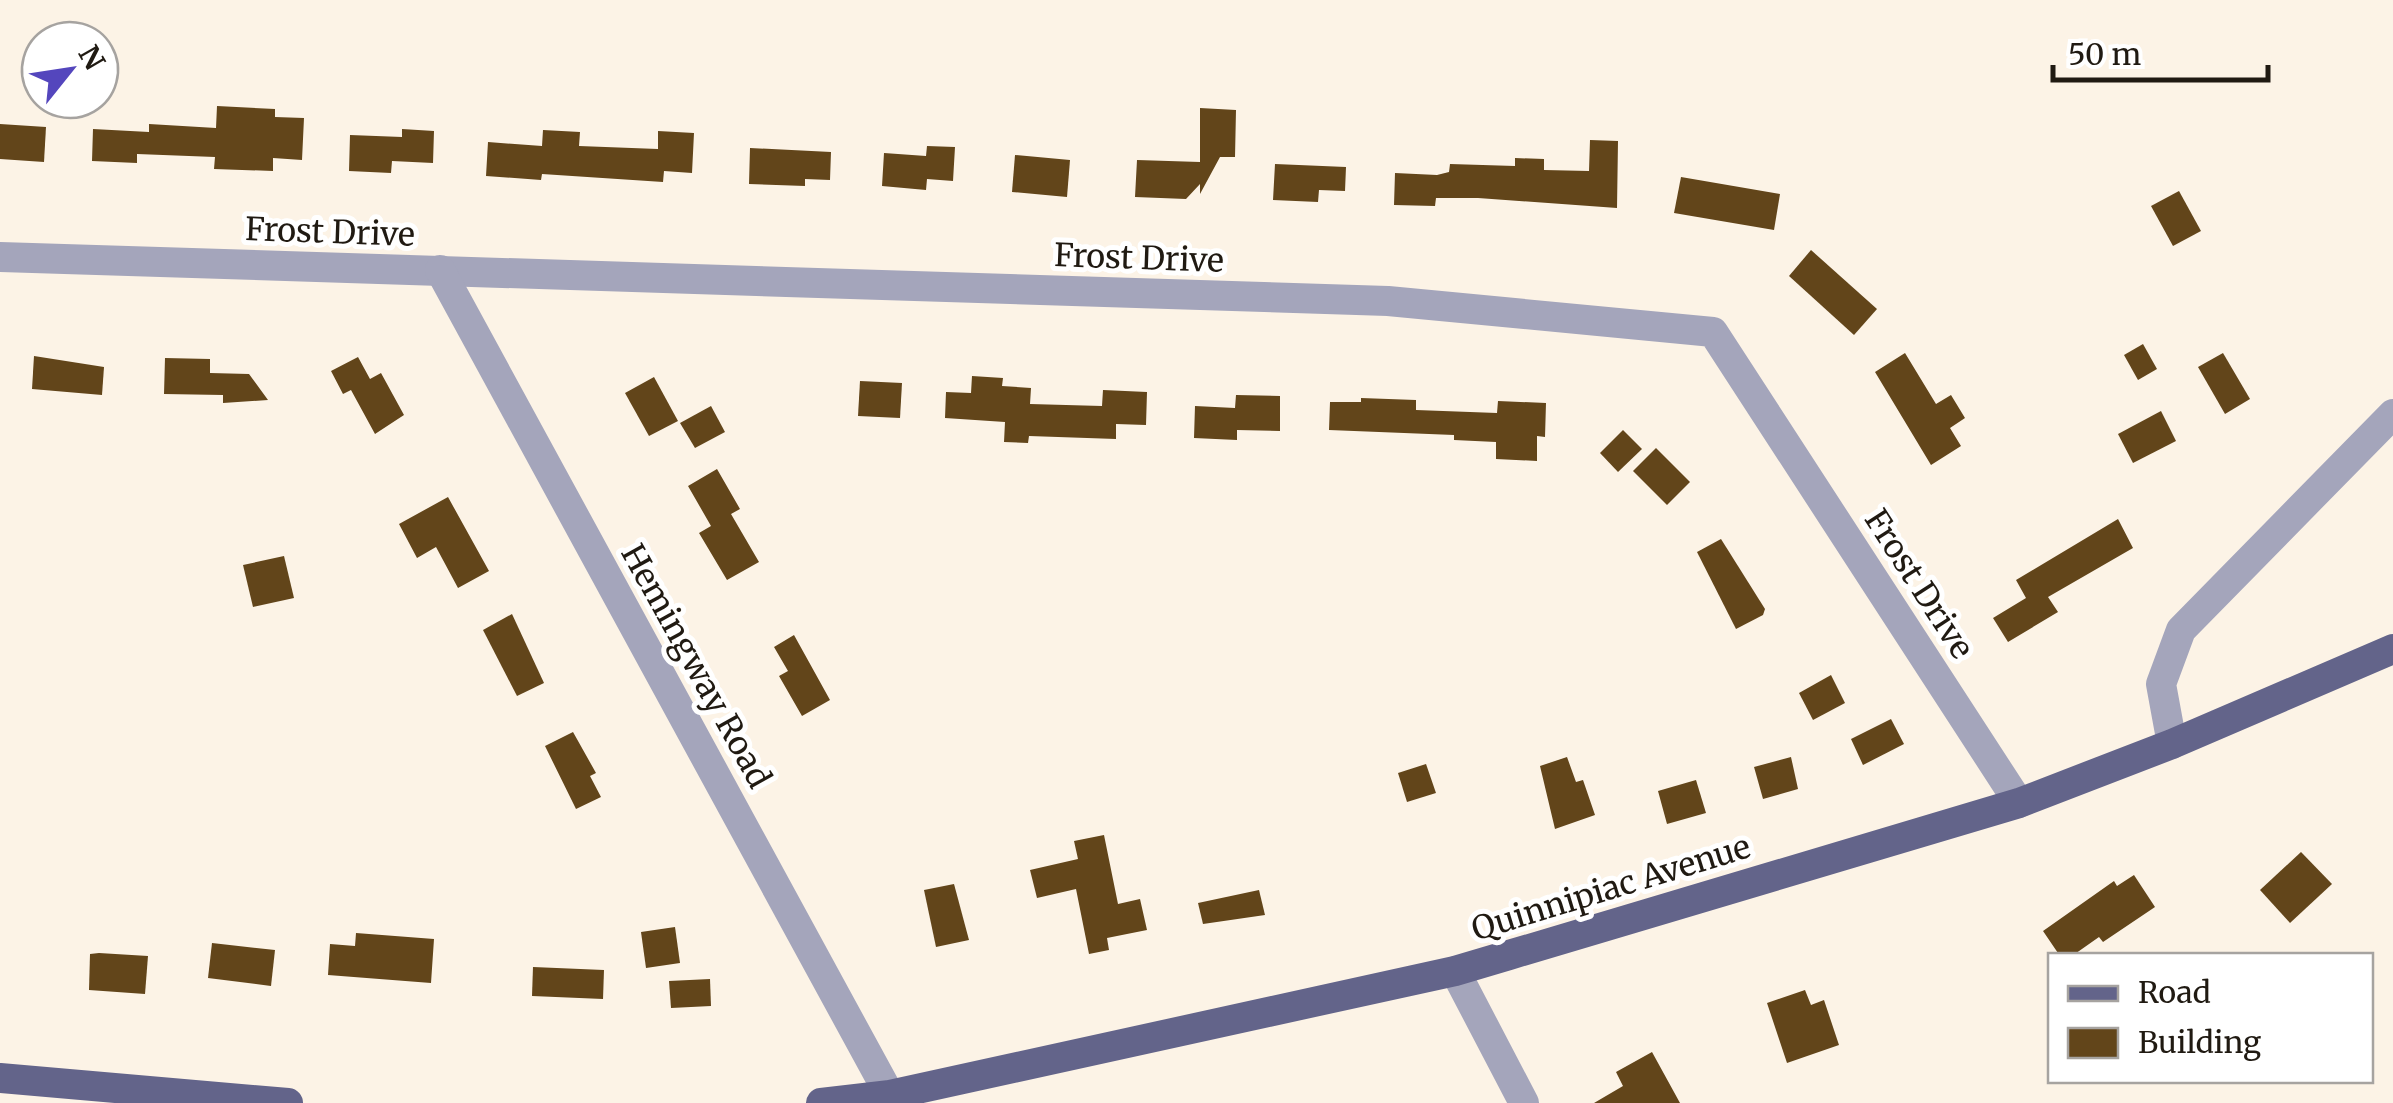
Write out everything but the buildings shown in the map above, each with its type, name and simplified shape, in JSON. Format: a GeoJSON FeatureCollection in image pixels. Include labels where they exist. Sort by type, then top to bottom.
{"type":"FeatureCollection","features":[{"type":"Feature","properties":{"kind":"main road","name":"Quinnipiac Avenue"},"geometry":{"type":"LineString","coordinates":[[821,1103],[892,1099],[1454,971],[2019,803],[2172,744],[2393,650]]}},
{"type":"Feature","properties":{"kind":"main road"},"geometry":{"type":"LineString","coordinates":[[0,1078],[288,1103]]}},
{"type":"Feature","properties":{"kind":"street","name":"Frost Drive"},"geometry":{"type":"LineString","coordinates":[[0,256],[1388,301],[1714,332],[2019,803]]}},
{"type":"Feature","properties":{"kind":"street","name":"Hemingway Road"},"geometry":{"type":"LineString","coordinates":[[440,270],[892,1099]]}},
{"type":"Feature","properties":{"kind":"street"},"geometry":{"type":"LineString","coordinates":[[2172,744],[2161,684],[2181,630],[2393,414]]}},
{"type":"Feature","properties":{"kind":"street"},"geometry":{"type":"LineString","coordinates":[[1454,971],[1524,1103]]}}]}
